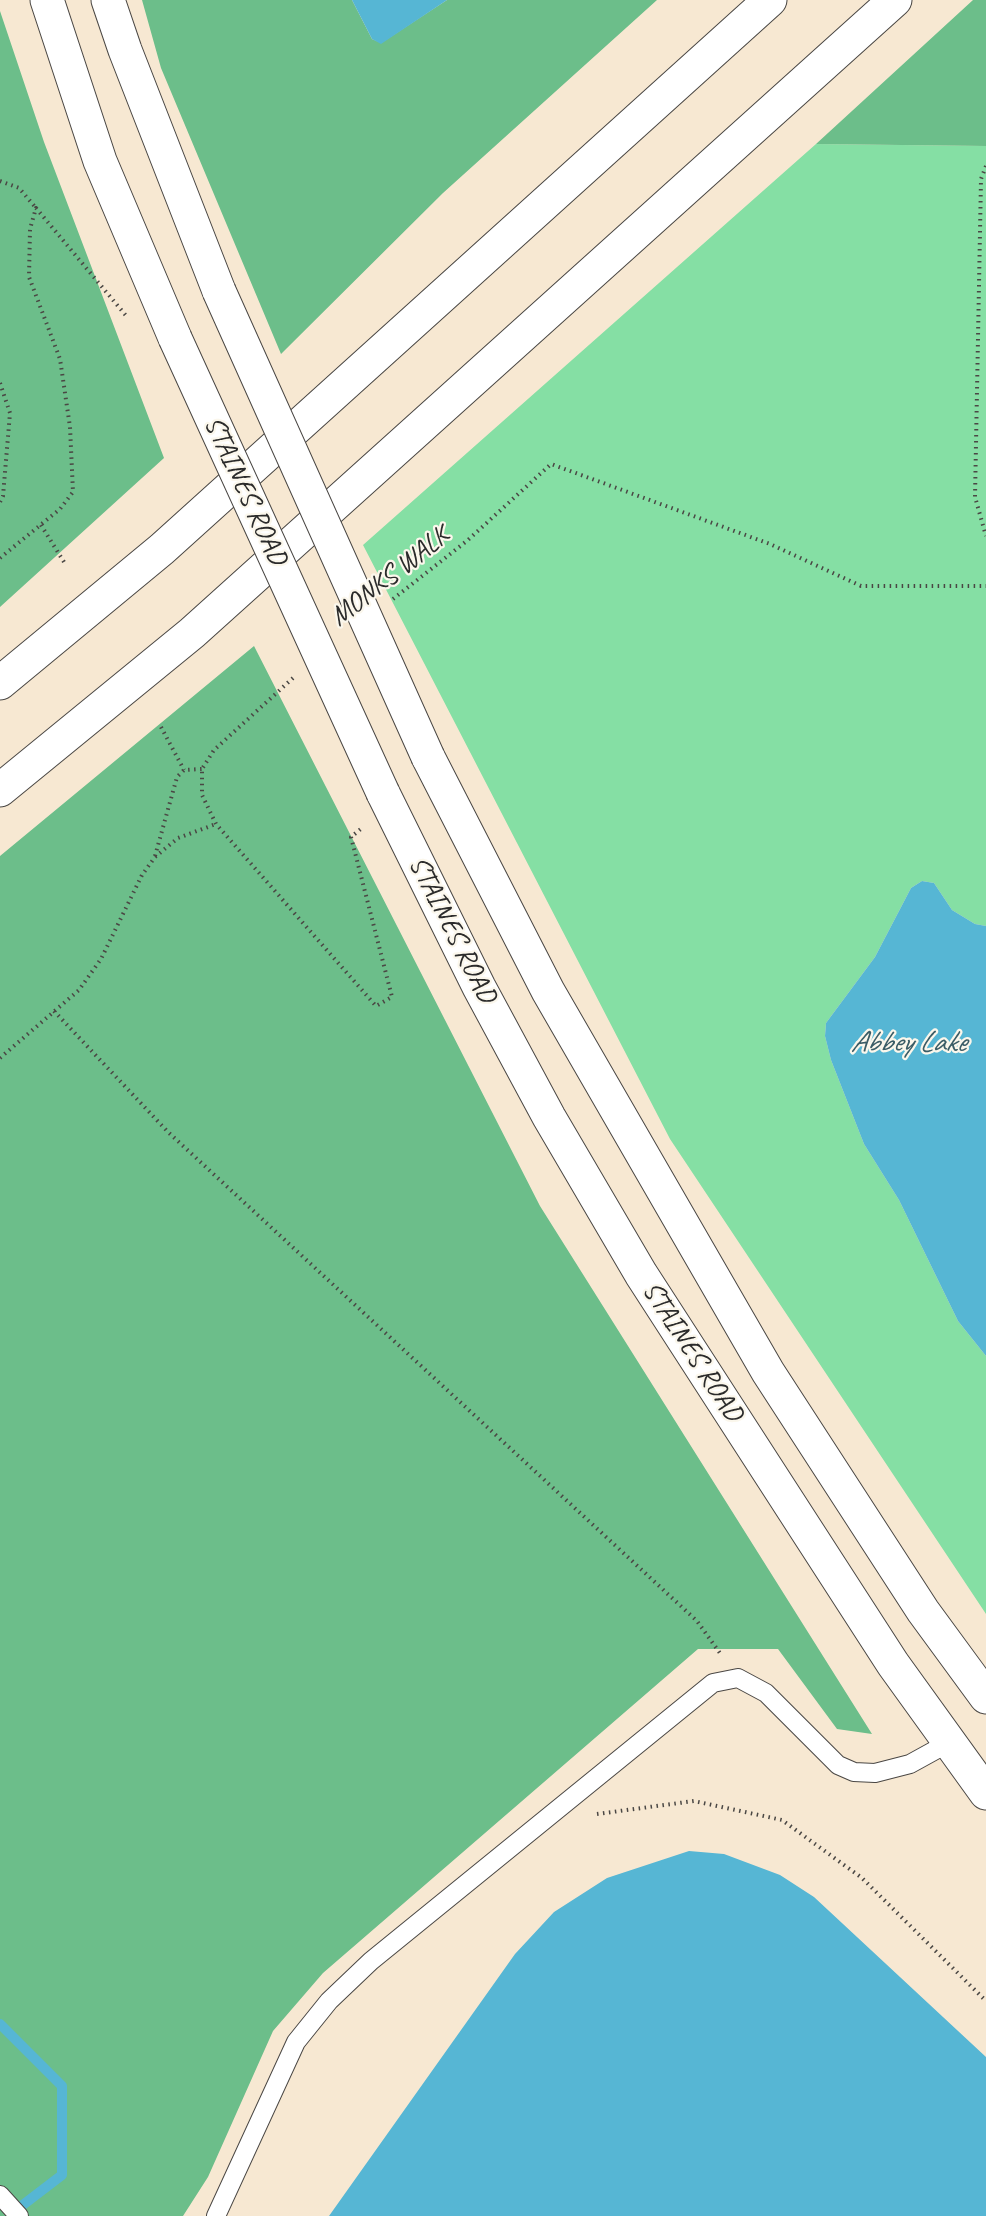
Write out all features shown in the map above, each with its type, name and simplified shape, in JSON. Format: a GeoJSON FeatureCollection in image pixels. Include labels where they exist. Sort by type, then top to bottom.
{"type":"FeatureCollection","features":[{"type":"Feature","properties":{"kind":"main road","name":"STAINES ROAD"},"geometry":{"type":"LineString","coordinates":[[46,0],[100,161],[175,338],[383,793],[484,997],[549,1117],[642,1274],[893,1664],[986,1793]]}},
{"type":"Feature","properties":{"kind":"main road","name":"STAINES ROAD"},"geometry":{"type":"LineString","coordinates":[[108,0],[125,50],[219,291],[428,757],[548,991],[768,1372],[923,1611],[986,1697]]}},
{"type":"Feature","properties":{"kind":"main road"},"geometry":{"type":"LineString","coordinates":[[0,683],[162,549],[770,0]]}},
{"type":"Feature","properties":{"kind":"main road"},"geometry":{"type":"LineString","coordinates":[[0,790],[192,633],[895,0]]}},
{"type":"Feature","properties":{"kind":"lane"},"geometry":{"type":"LineString","coordinates":[[216,2216],[296,2042],[329,2001],[371,1961],[713,1683],[738,1678],[766,1693],[838,1765],[854,1772],[875,1773],[910,1764],[950,1742]]}},
{"type":"Feature","properties":{"kind":"lane"},"geometry":{"type":"LineString","coordinates":[[0,2195],[19,2216]]}},
{"type":"Feature","properties":{"kind":"path"},"geometry":{"type":"LineString","coordinates":[[986,166],[981,179],[975,497],[986,536]]}},
{"type":"Feature","properties":{"kind":"path"},"geometry":{"type":"LineString","coordinates":[[0,181],[19,188],[132,323]]}},
{"type":"Feature","properties":{"kind":"path"},"geometry":{"type":"LineString","coordinates":[[0,558],[60,509],[73,492],[70,427],[60,359],[29,277],[30,229],[36,208]]}},
{"type":"Feature","properties":{"kind":"path"},"geometry":{"type":"LineString","coordinates":[[0,383],[10,413],[3,496],[0,502]]}},
{"type":"Feature","properties":{"kind":"path","name":"MONKS WALK"},"geometry":{"type":"LineString","coordinates":[[393,600],[468,540],[551,464],[770,544],[861,586],[986,586]]}},
{"type":"Feature","properties":{"kind":"path"},"geometry":{"type":"LineString","coordinates":[[41,525],[64,562]]}},
{"type":"Feature","properties":{"kind":"path"},"geometry":{"type":"LineString","coordinates":[[299,674],[214,750],[202,769],[202,795],[216,824],[376,1006],[392,997],[351,837],[362,828]]}},
{"type":"Feature","properties":{"kind":"path"},"geometry":{"type":"LineString","coordinates":[[161,727],[184,770]]}},
{"type":"Feature","properties":{"kind":"path"},"geometry":{"type":"LineString","coordinates":[[155,857],[177,777],[184,770],[202,769]]}},
{"type":"Feature","properties":{"kind":"path"},"geometry":{"type":"LineString","coordinates":[[0,1058],[79,990],[101,959],[142,875],[155,857],[178,838],[216,824]]}},
{"type":"Feature","properties":{"kind":"path"},"geometry":{"type":"LineString","coordinates":[[54,1011],[168,1132],[697,1621],[738,1678]]}},
{"type":"Feature","properties":{"kind":"path"},"geometry":{"type":"LineString","coordinates":[[545,1820],[694,1801],[782,1820],[862,1878],[986,2001]]}},
{"type":"Feature","properties":{"kind":"green space"},"geometry":{"type":"Polygon","coordinates":[[[142,0],[352,0],[372,39],[381,43],[447,0],[657,0],[443,193],[281,354],[161,68],[142,0]]]}},
{"type":"Feature","properties":{"kind":"green space"},"geometry":{"type":"Polygon","coordinates":[[[973,0],[986,0],[986,146],[816,144],[973,0]]]}},
{"type":"Feature","properties":{"kind":"green space"},"geometry":{"type":"Polygon","coordinates":[[[0,11],[44,142],[164,458],[0,607],[0,11]]]}},
{"type":"Feature","properties":{"kind":"green space"},"geometry":{"type":"Polygon","coordinates":[[[816,144],[986,146],[986,926],[975,924],[952,910],[934,883],[922,881],[911,888],[875,957],[826,1023],[825,1036],[831,1060],[864,1144],[899,1200],[958,1321],[986,1356],[986,1614],[670,1139],[363,545],[816,144]]]}},
{"type":"Feature","properties":{"kind":"green space"},"geometry":{"type":"Polygon","coordinates":[[[254,646],[540,1206],[872,1734],[837,1729],[778,1649],[698,1649],[323,1973],[273,2031],[208,2177],[183,2216],[0,2216],[0,856],[254,646]]]}},
{"type":"Feature","properties":{"kind":"water"},"geometry":{"type":"Polygon","coordinates":[[[352,0],[447,0],[381,44],[372,39],[352,0]]]}},
{"type":"Feature","properties":{"kind":"water","name":"Abbey Lake"},"geometry":{"type":"Polygon","coordinates":[[[922,881],[934,883],[952,910],[975,924],[986,926],[986,1356],[958,1321],[899,1200],[864,1144],[831,1060],[825,1036],[826,1023],[875,957],[911,888],[922,881]]]}},
{"type":"Feature","properties":{"kind":"water"},"geometry":{"type":"Polygon","coordinates":[[[689,1851],[724,1854],[780,1875],[814,1897],[986,2057],[986,2216],[329,2216],[515,1954],[554,1912],[607,1878],[689,1851]]]}},
{"type":"Feature","properties":{"kind":"waterway"},"geometry":{"type":"LineString","coordinates":[[0,2024],[62,2086],[62,2175],[11,2214]]}}]}
